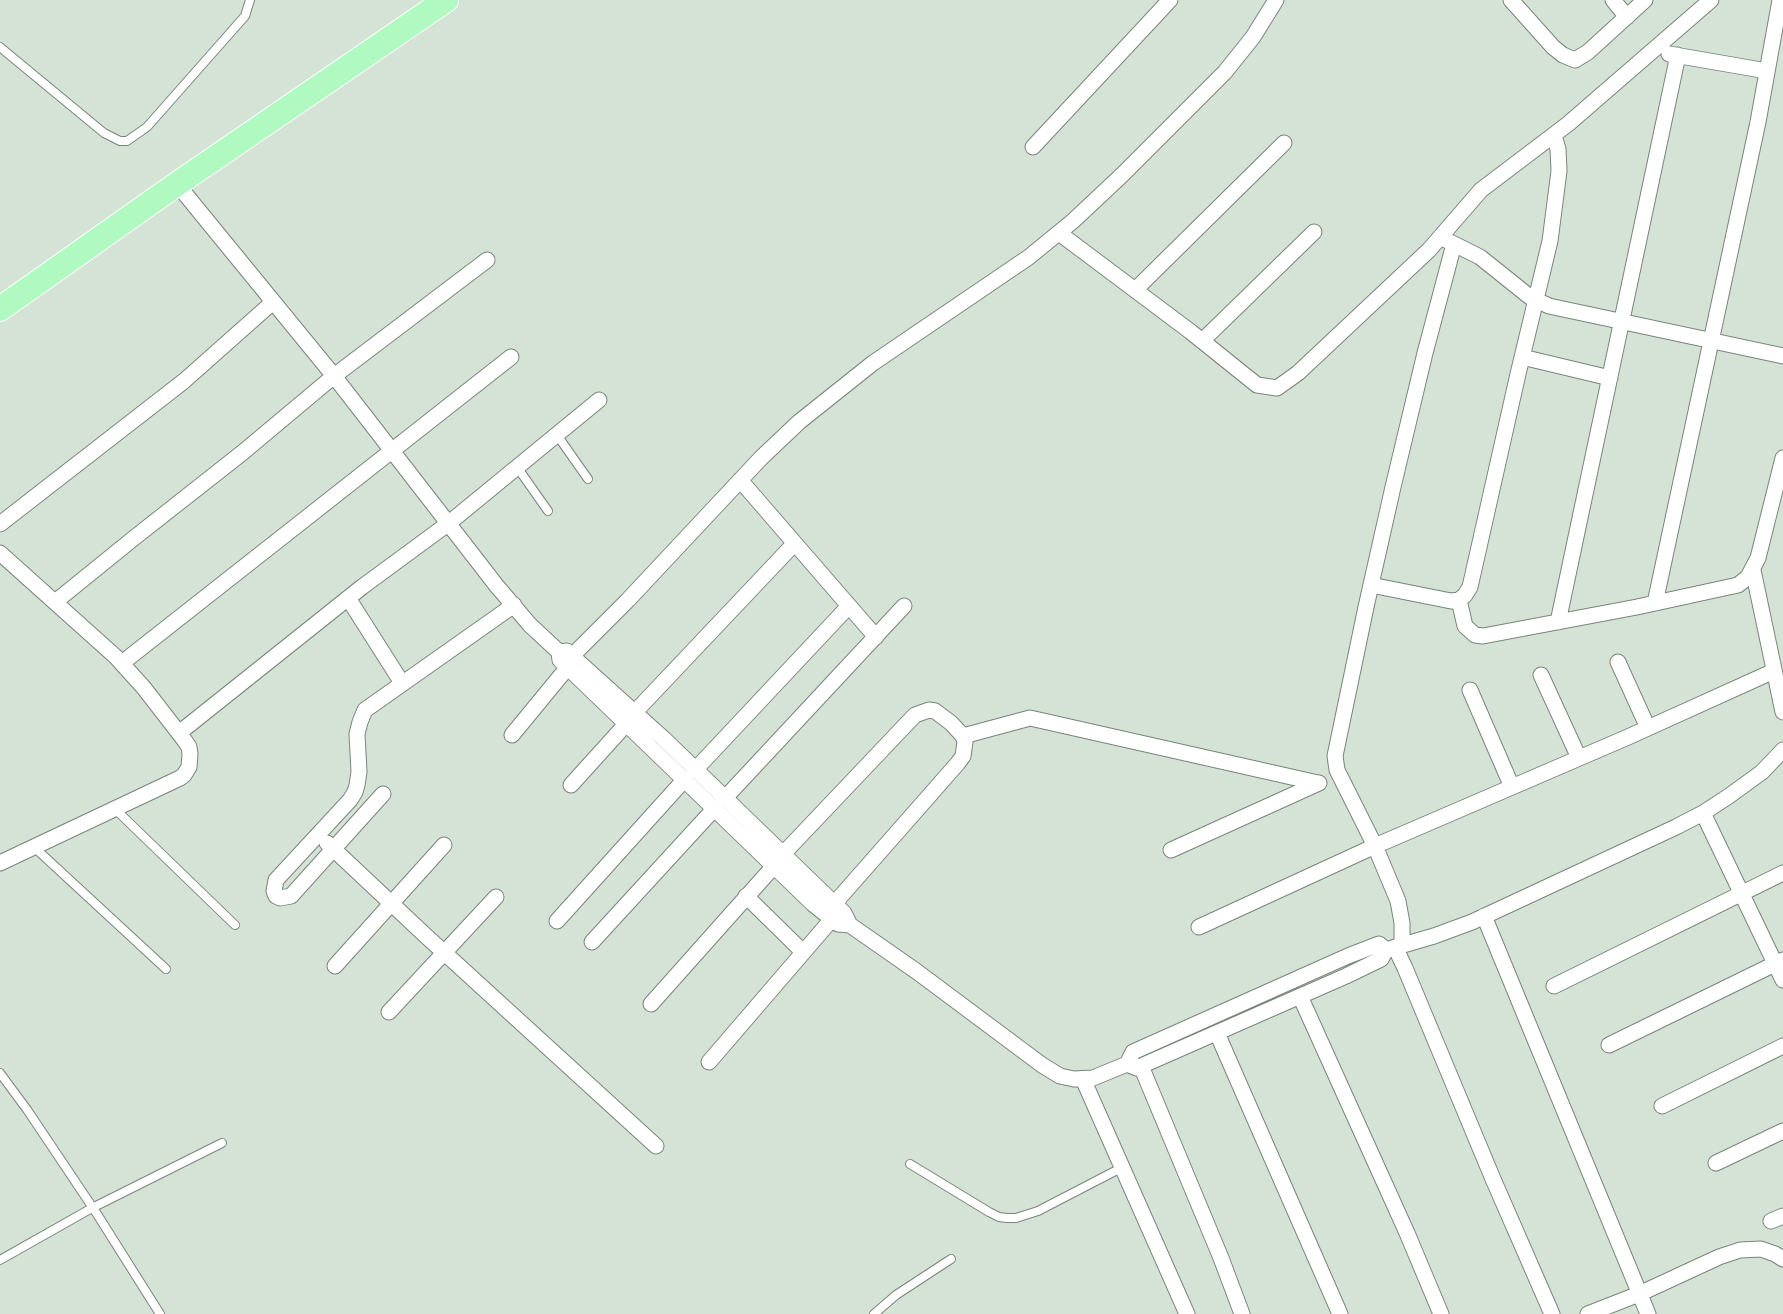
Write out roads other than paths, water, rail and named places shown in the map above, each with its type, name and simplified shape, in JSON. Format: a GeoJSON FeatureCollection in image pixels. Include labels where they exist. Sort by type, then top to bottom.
{"type":"FeatureCollection","features":[{"type":"Feature","properties":{"kind":"main road"},"geometry":{"type":"LineString","coordinates":[[0,309],[177,184],[446,0]]}},
{"type":"Feature","properties":{"kind":"street"},"geometry":{"type":"LineString","coordinates":[[1033,147],[1170,0]]}},
{"type":"Feature","properties":{"kind":"street"},"geometry":{"type":"LineString","coordinates":[[512,735],[566,658],[628,600],[740,480],[799,422],[873,363],[1029,257],[1059,233],[1122,175],[1225,72],[1253,36],[1276,0]]}},
{"type":"Feature","properties":{"kind":"street"},"geometry":{"type":"LineString","coordinates":[[1511,0],[1553,47],[1563,55],[1575,60],[1588,52],[1645,0]]}},
{"type":"Feature","properties":{"kind":"street"},"geometry":{"type":"LineString","coordinates":[[1612,0],[1627,17]]}},
{"type":"Feature","properties":{"kind":"street"},"geometry":{"type":"LineString","coordinates":[[1059,233],[1202,340],[1257,385],[1277,388],[1298,373],[1447,240],[1481,190],[1554,136],[1712,0]]}},
{"type":"Feature","properties":{"kind":"street"},"geometry":{"type":"LineString","coordinates":[[1655,603],[1758,122],[1780,0]]}},
{"type":"Feature","properties":{"kind":"street"},"geometry":{"type":"LineString","coordinates":[[1654,51],[1767,71]]}},
{"type":"Feature","properties":{"kind":"street"},"geometry":{"type":"LineString","coordinates":[[1558,622],[1678,55]]}},
{"type":"Feature","properties":{"kind":"street"},"geometry":{"type":"LineString","coordinates":[[1371,585],[1450,601],[1459,600],[1470,587],[1550,241],[1558,187],[1559,160],[1554,136]]}},
{"type":"Feature","properties":{"kind":"street"},"geometry":{"type":"LineString","coordinates":[[1135,290],[1284,143]]}},
{"type":"Feature","properties":{"kind":"street"},"geometry":{"type":"LineString","coordinates":[[177,184],[334,376],[530,625],[833,911],[844,913],[850,925],[1042,1065],[1060,1076],[1074,1079],[1094,1078],[1217,1033],[1381,959],[1394,947],[1402,923],[1398,901],[1335,762],[1371,585],[1425,353],[1447,240]]}},
{"type":"Feature","properties":{"kind":"street"},"geometry":{"type":"LineString","coordinates":[[1202,340],[1314,232]]}},
{"type":"Feature","properties":{"kind":"street"},"geometry":{"type":"LineString","coordinates":[[1447,240],[1480,257],[1536,301],[1568,310],[1783,356]]}},
{"type":"Feature","properties":{"kind":"street"},"geometry":{"type":"LineString","coordinates":[[55,602],[242,453],[334,376],[487,260]]}},
{"type":"Feature","properties":{"kind":"street"},"geometry":{"type":"LineString","coordinates":[[0,524],[184,381],[273,302]]}},
{"type":"Feature","properties":{"kind":"street"},"geometry":{"type":"LineString","coordinates":[[122,663],[511,357]]}},
{"type":"Feature","properties":{"kind":"street"},"geometry":{"type":"LineString","coordinates":[[1522,357],[1611,378]]}},
{"type":"Feature","properties":{"kind":"street"},"geometry":{"type":"LineString","coordinates":[[179,733],[348,598],[449,523],[599,400]]}},
{"type":"Feature","properties":{"kind":"street"},"geometry":{"type":"LineString","coordinates":[[1459,600],[1465,626],[1475,635],[1494,635],[1738,585],[1748,577],[1758,558],[1783,458]]}},
{"type":"Feature","properties":{"kind":"street"},"geometry":{"type":"LineString","coordinates":[[740,480],[876,637]]}},
{"type":"Feature","properties":{"kind":"street"},"geometry":{"type":"LineString","coordinates":[[571,785],[794,544]]}},
{"type":"Feature","properties":{"kind":"street"},"geometry":{"type":"LineString","coordinates":[[0,552],[122,663],[179,733],[189,747],[190,754],[189,767],[184,775],[0,863]]}},
{"type":"Feature","properties":{"kind":"street"},"geometry":{"type":"LineString","coordinates":[[1753,570],[1782,703]]}},
{"type":"Feature","properties":{"kind":"street"},"geometry":{"type":"LineString","coordinates":[[348,598],[402,683]]}},
{"type":"Feature","properties":{"kind":"street"},"geometry":{"type":"LineString","coordinates":[[383,794],[291,896],[280,898],[276,896],[274,891],[276,880],[350,800],[357,785],[357,734],[365,710],[514,605]]}},
{"type":"Feature","properties":{"kind":"street"},"geometry":{"type":"LineString","coordinates":[[592,942],[904,606]]}},
{"type":"Feature","properties":{"kind":"street"},"geometry":{"type":"LineString","coordinates":[[557,921],[848,607]]}},
{"type":"Feature","properties":{"kind":"street"},"geometry":{"type":"LineString","coordinates":[[1618,662],[1648,728]]}},
{"type":"Feature","properties":{"kind":"street"},"geometry":{"type":"LineString","coordinates":[[1199,927],[1375,846],[1774,671]]}},
{"type":"Feature","properties":{"kind":"street"},"geometry":{"type":"LineString","coordinates":[[1541,675],[1579,758]]}},
{"type":"Feature","properties":{"kind":"street"},"geometry":{"type":"LineString","coordinates":[[1470,690],[1512,787]]}},
{"type":"Feature","properties":{"kind":"street"},"geometry":{"type":"LineString","coordinates":[[651,1005],[778,860],[915,716],[929,710],[946,718],[963,736],[965,749],[958,763],[833,911],[803,952],[709,1062]]}},
{"type":"Feature","properties":{"kind":"street"},"geometry":{"type":"LineString","coordinates":[[963,736],[1030,718],[1318,783]]}},
{"type":"Feature","properties":{"kind":"street"},"geometry":{"type":"LineString","coordinates":[[1242,1314],[1134,1065],[1132,1052],[1379,944],[1394,947],[1434,936],[1484,916],[1703,813],[1762,772],[1783,750]]}},
{"type":"Feature","properties":{"kind":"street"},"geometry":{"type":"LineString","coordinates":[[1171,850],[1339,774]]}},
{"type":"Feature","properties":{"kind":"street"},"geometry":{"type":"LineString","coordinates":[[1703,813],[1741,894],[1779,962],[1783,981]]}},
{"type":"Feature","properties":{"kind":"street"},"geometry":{"type":"LineString","coordinates":[[318,835],[656,1146]]}},
{"type":"Feature","properties":{"kind":"street"},"geometry":{"type":"LineString","coordinates":[[335,966],[444,845]]}},
{"type":"Feature","properties":{"kind":"street"},"geometry":{"type":"LineString","coordinates":[[1554,986],[1783,873]]}},
{"type":"Feature","properties":{"kind":"street"},"geometry":{"type":"LineString","coordinates":[[746,896],[803,952]]}},
{"type":"Feature","properties":{"kind":"street"},"geometry":{"type":"LineString","coordinates":[[388,1012],[496,897]]}},
{"type":"Feature","properties":{"kind":"street"},"geometry":{"type":"LineString","coordinates":[[1484,916],[1648,1314]]}},
{"type":"Feature","properties":{"kind":"street"},"geometry":{"type":"LineString","coordinates":[[1394,947],[1552,1314]]}},
{"type":"Feature","properties":{"kind":"street"},"geometry":{"type":"LineString","coordinates":[[1609,1045],[1779,962]]}},
{"type":"Feature","properties":{"kind":"street"},"geometry":{"type":"LineString","coordinates":[[1300,996],[1441,1314]]}},
{"type":"Feature","properties":{"kind":"street"},"geometry":{"type":"LineString","coordinates":[[1217,1033],[1340,1314]]}},
{"type":"Feature","properties":{"kind":"street"},"geometry":{"type":"LineString","coordinates":[[1662,1106],[1783,1047]]}},
{"type":"Feature","properties":{"kind":"street"},"geometry":{"type":"LineString","coordinates":[[1083,1079],[1187,1314]]}},
{"type":"Feature","properties":{"kind":"street"},"geometry":{"type":"LineString","coordinates":[[1716,1163],[1783,1131]]}},
{"type":"Feature","properties":{"kind":"street"},"geometry":{"type":"LineString","coordinates":[[1588,1314],[1740,1250],[1761,1249],[1783,1260]]}},
{"type":"Feature","properties":{"kind":"lane"},"geometry":{"type":"LineString","coordinates":[[0,47],[104,133],[120,141],[127,141],[136,137],[147,127],[245,16],[250,0]]}},
{"type":"Feature","properties":{"kind":"lane"},"geometry":{"type":"LineString","coordinates":[[557,435],[588,479]]}},
{"type":"Feature","properties":{"kind":"lane"},"geometry":{"type":"LineString","coordinates":[[517,467],[548,511]]}},
{"type":"Feature","properties":{"kind":"lane"},"geometry":{"type":"LineString","coordinates":[[114,808],[235,925]]}},
{"type":"Feature","properties":{"kind":"lane"},"geometry":{"type":"LineString","coordinates":[[34,847],[166,969]]}},
{"type":"Feature","properties":{"kind":"lane"},"geometry":{"type":"LineString","coordinates":[[0,1073],[28,1111],[160,1314]]}},
{"type":"Feature","properties":{"kind":"lane"},"geometry":{"type":"LineString","coordinates":[[0,1260],[92,1208],[222,1143]]}},
{"type":"Feature","properties":{"kind":"lane"},"geometry":{"type":"LineString","coordinates":[[910,1164],[989,1212],[1007,1218],[1016,1218],[1038,1211],[1123,1167]]}},
{"type":"Feature","properties":{"kind":"lane"},"geometry":{"type":"LineString","coordinates":[[874,1314],[896,1295],[951,1259]]}}]}
